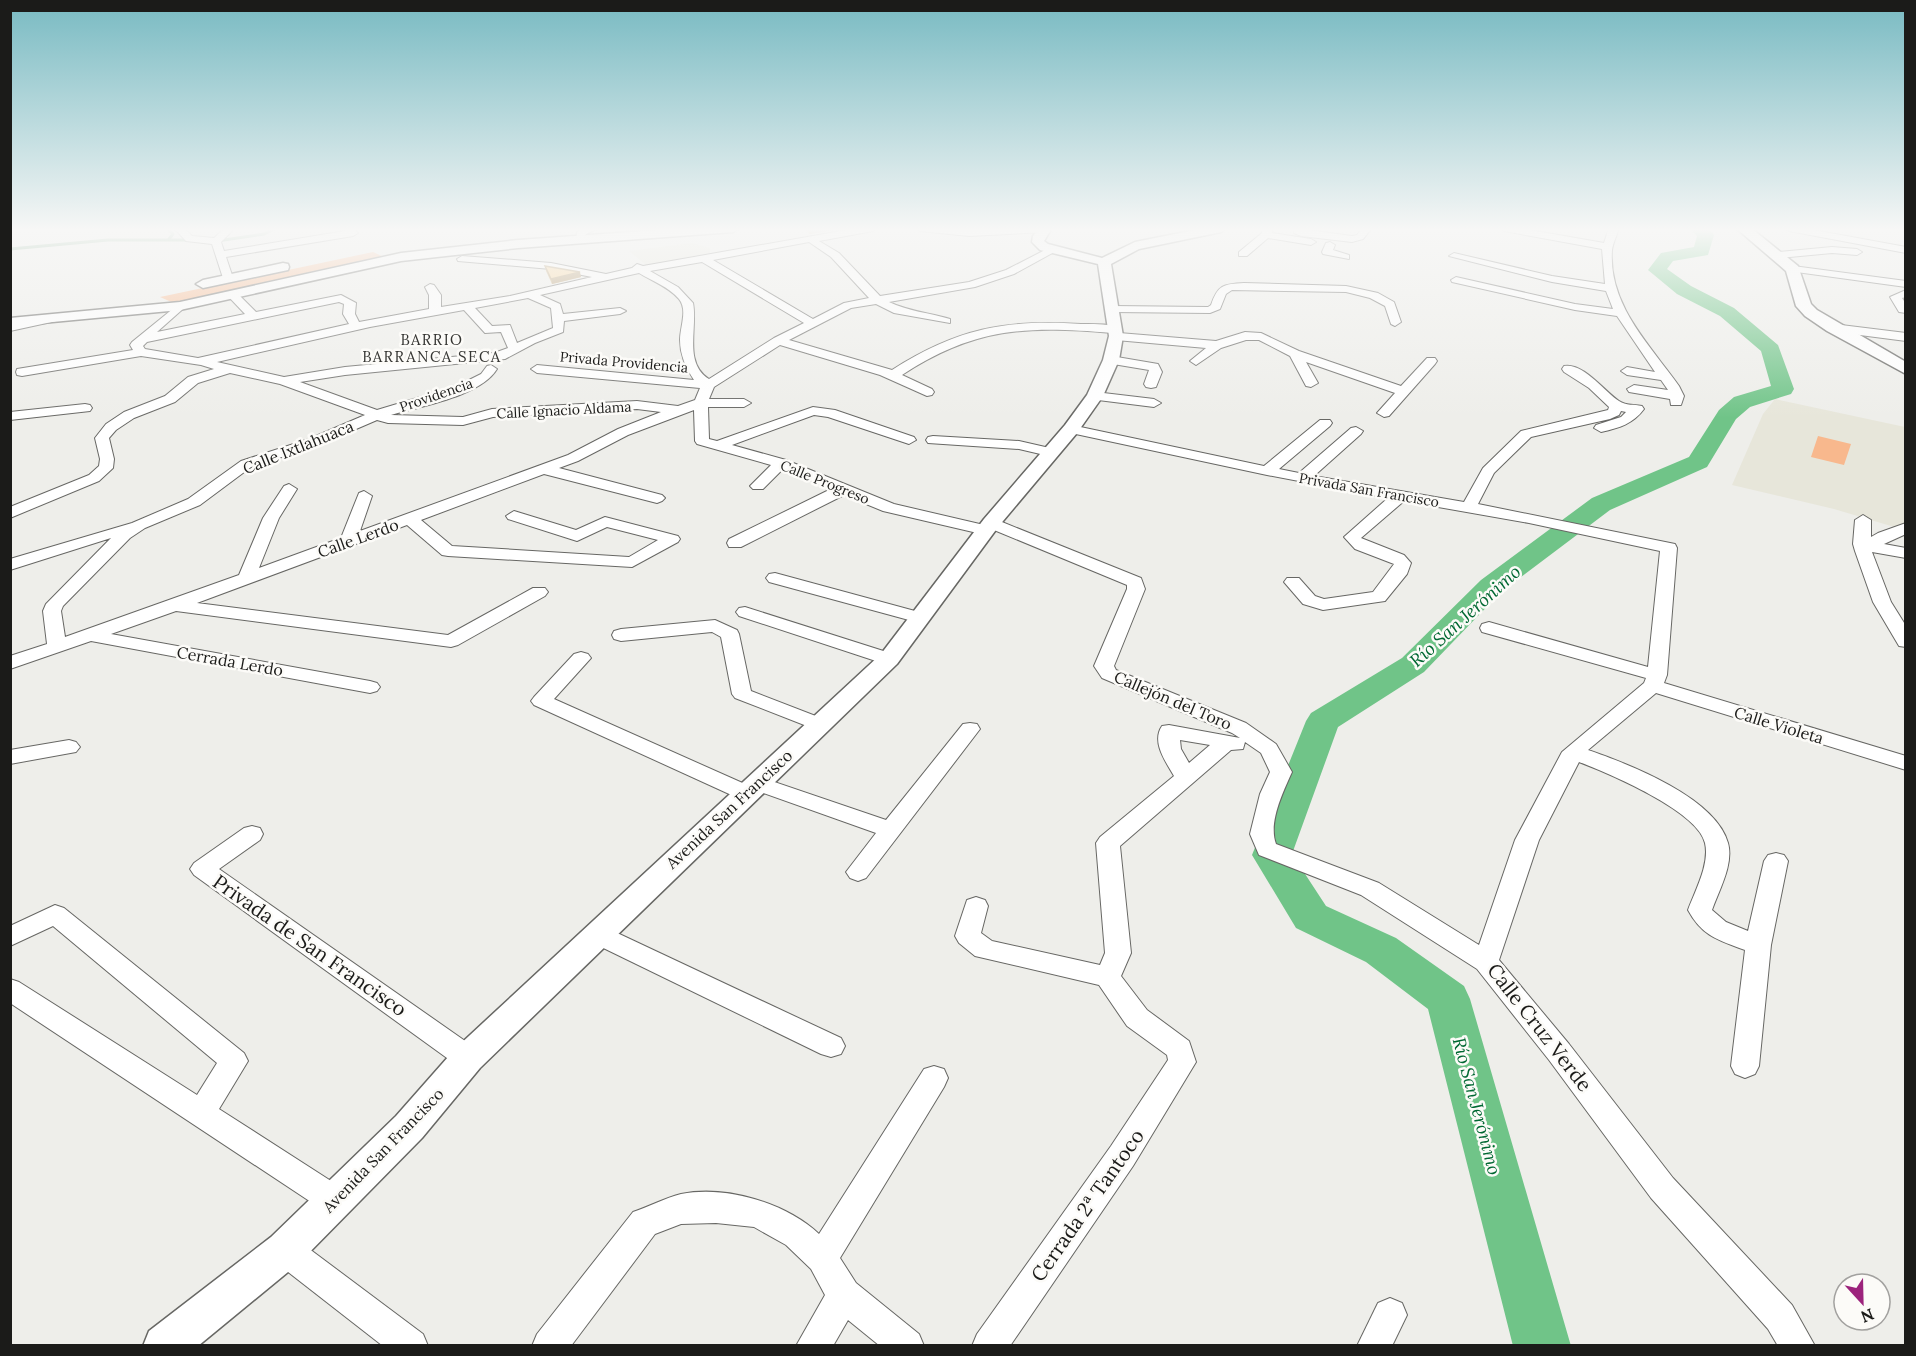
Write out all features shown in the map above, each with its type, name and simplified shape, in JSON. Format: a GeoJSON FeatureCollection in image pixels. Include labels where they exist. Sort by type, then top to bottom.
{"type":"FeatureCollection","features":[{"type":"Feature","properties":{"kind":"main road"},"geometry":{"type":"LineString","coordinates":[[1800,291],[1804,306],[1833,328],[1905,369]]}},
{"type":"Feature","properties":{"kind":"street"},"geometry":{"type":"LineString","coordinates":[[10,328],[141,303],[180,306],[244,291]]}},
{"type":"Feature","properties":{"kind":"street"},"geometry":{"type":"LineString","coordinates":[[433,291],[435,295],[435,312]]}},
{"type":"Feature","properties":{"kind":"street"},"geometry":{"type":"LineString","coordinates":[[530,295],[532,291]]}},
{"type":"Feature","properties":{"kind":"street"},"geometry":{"type":"LineString","coordinates":[[676,291],[689,306],[686,341],[689,357],[701,380],[709,384]]}},
{"type":"Feature","properties":{"kind":"street"},"geometry":{"type":"LineString","coordinates":[[756,291],[812,323]]}},
{"type":"Feature","properties":{"kind":"street"},"geometry":{"type":"LineString","coordinates":[[869,291],[876,299],[898,311],[913,312],[946,321]]}},
{"type":"Feature","properties":{"kind":"street"},"geometry":{"type":"LineString","coordinates":[[902,291],[848,305],[778,341],[709,384],[701,403],[702,441],[715,446],[813,411],[830,413],[909,440]]}},
{"type":"Feature","properties":{"kind":"street"},"geometry":{"type":"LineString","coordinates":[[970,291],[978,294]]}},
{"type":"Feature","properties":{"kind":"street"},"geometry":{"type":"LineString","coordinates":[[1108,291],[1113,334],[1154,367],[1156,372],[1151,384]]}},
{"type":"Feature","properties":{"kind":"street"},"geometry":{"type":"LineString","coordinates":[[1113,334],[1210,310],[1216,307],[1223,291]]}},
{"type":"Feature","properties":{"kind":"street"},"geometry":{"type":"LineString","coordinates":[[1357,291],[1374,295],[1390,304],[1395,322]]}},
{"type":"Feature","properties":{"kind":"street"},"geometry":{"type":"LineString","coordinates":[[1505,291],[1555,303],[1619,313]]}},
{"type":"Feature","properties":{"kind":"street"},"geometry":{"type":"LineString","coordinates":[[1611,291],[1619,313],[1665,377],[1676,399],[1634,389]]}},
{"type":"Feature","properties":{"kind":"street"},"geometry":{"type":"LineString","coordinates":[[141,303],[159,293]]}},
{"type":"Feature","properties":{"kind":"street"},"geometry":{"type":"LineString","coordinates":[[1903,310],[1896,297],[1905,293]]}},
{"type":"Feature","properties":{"kind":"street"},"geometry":{"type":"LineString","coordinates":[[232,294],[253,316]]}},
{"type":"Feature","properties":{"kind":"street"},"geometry":{"type":"LineString","coordinates":[[142,346],[198,362],[284,381],[345,371],[510,352],[559,328],[559,318],[556,306],[530,295],[356,326],[198,362]]}},
{"type":"Feature","properties":{"kind":"street"},"geometry":{"type":"LineString","coordinates":[[22,372],[142,346],[253,316],[342,298],[350,303],[349,314],[356,326]]}},
{"type":"Feature","properties":{"kind":"street"},"geometry":{"type":"LineString","coordinates":[[142,346],[180,306]]}},
{"type":"Feature","properties":{"kind":"street"},"geometry":{"type":"LineString","coordinates":[[466,306],[489,330],[506,328],[510,352]]}},
{"type":"Feature","properties":{"kind":"street"},"geometry":{"type":"LineString","coordinates":[[559,318],[620,311]]}},
{"type":"Feature","properties":{"kind":"street"},"geometry":{"type":"LineString","coordinates":[[10,322],[52,319]]}},
{"type":"Feature","properties":{"kind":"street"},"geometry":{"type":"LineString","coordinates":[[893,375],[944,345],[995,329],[1038,324],[1217,345]]}},
{"type":"Feature","properties":{"kind":"street"},"geometry":{"type":"LineString","coordinates":[[1833,328],[1905,337]]}},
{"type":"Feature","properties":{"kind":"street","name":"Avenida San Francisco"},"geometry":{"type":"LineString","coordinates":[[164,1346],[285,1250],[409,1126],[468,1058],[598,934],[760,789],[819,724],[889,659],[989,526],[1048,453],[1071,429],[1095,396],[1113,334]]}},
{"type":"Feature","properties":{"kind":"street"},"geometry":{"type":"LineString","coordinates":[[1196,361],[1217,345],[1236,337],[1252,335],[1270,340],[1295,354],[1403,391]]}},
{"type":"Feature","properties":{"kind":"street"},"geometry":{"type":"LineString","coordinates":[[778,341],[893,375],[927,392]]}},
{"type":"Feature","properties":{"kind":"street"},"geometry":{"type":"LineString","coordinates":[[1295,354],[1311,383]]}},
{"type":"Feature","properties":{"kind":"street"},"geometry":{"type":"LineString","coordinates":[[1384,413],[1431,361]]}},
{"type":"Feature","properties":{"kind":"street"},"geometry":{"type":"LineString","coordinates":[[10,513],[94,478],[106,468],[107,459],[102,438],[111,427],[129,416],[170,399],[193,380],[229,369]]}},
{"type":"Feature","properties":{"kind":"street","name":"Providencia"},"geometry":{"type":"LineString","coordinates":[[377,415],[462,389],[486,377],[491,369]]}},
{"type":"Feature","properties":{"kind":"street","name":"Privada Providencia"},"geometry":{"type":"LineString","coordinates":[[537,369],[709,384]]}},
{"type":"Feature","properties":{"kind":"street"},"geometry":{"type":"LineString","coordinates":[[1526,434],[1611,426],[1626,420],[1637,409],[1616,406],[1594,385],[1568,369]]}},
{"type":"Feature","properties":{"kind":"street"},"geometry":{"type":"LineString","coordinates":[[1628,371],[1665,377]]}},
{"type":"Feature","properties":{"kind":"street","name":"Calle Ignacio Aldama"},"geometry":{"type":"LineString","coordinates":[[284,381],[388,419],[463,421],[492,413],[637,405],[679,410]]}},
{"type":"Feature","properties":{"kind":"street"},"geometry":{"type":"LineString","coordinates":[[1095,396],[1154,403]]}},
{"type":"Feature","properties":{"kind":"street","name":"Calle Lerdo"},"geometry":{"type":"LineString","coordinates":[[10,663],[348,541],[414,523],[573,458],[623,432],[679,410],[701,403],[744,403]]}},
{"type":"Feature","properties":{"kind":"street"},"geometry":{"type":"LineString","coordinates":[[1469,507],[1488,471],[1526,434],[1605,416],[1614,412],[1616,406]]}},
{"type":"Feature","properties":{"kind":"street"},"geometry":{"type":"LineString","coordinates":[[10,416],[85,408]]}},
{"type":"Feature","properties":{"kind":"street","name":"Calle Ixtlahuaca"},"geometry":{"type":"LineString","coordinates":[[57,647],[52,611],[55,604],[124,535],[139,525],[194,502],[246,464],[316,449],[377,415]]}},
{"type":"Feature","properties":{"kind":"street"},"geometry":{"type":"LineString","coordinates":[[1267,471],[1325,423]]}},
{"type":"Feature","properties":{"kind":"street","name":"Privada San Francisco"},"geometry":{"type":"LineString","coordinates":[[1071,429],[1302,478],[1529,518],[1669,548],[1655,680]]}},
{"type":"Feature","properties":{"kind":"street"},"geometry":{"type":"LineString","coordinates":[[1302,478],[1356,432]]}},
{"type":"Feature","properties":{"kind":"street"},"geometry":{"type":"LineString","coordinates":[[933,440],[1019,445],[1048,453]]}},
{"type":"Feature","properties":{"kind":"street","name":"Calle Progreso"},"geometry":{"type":"LineString","coordinates":[[715,446],[780,463],[889,508],[989,526]]}},
{"type":"Feature","properties":{"kind":"street"},"geometry":{"type":"LineString","coordinates":[[758,486],[780,463]]}},
{"type":"Feature","properties":{"kind":"street"},"geometry":{"type":"LineString","coordinates":[[543,469],[657,498]]}},
{"type":"Feature","properties":{"kind":"street"},"geometry":{"type":"LineString","coordinates":[[246,579],[271,518],[289,489]]}},
{"type":"Feature","properties":{"kind":"street"},"geometry":{"type":"LineString","coordinates":[[735,543],[843,489]]}},
{"type":"Feature","properties":{"kind":"street"},"geometry":{"type":"LineString","coordinates":[[348,541],[364,496]]}},
{"type":"Feature","properties":{"kind":"street"},"geometry":{"type":"LineString","coordinates":[[1293,582],[1309,600],[1323,605],[1379,597],[1401,570],[1403,563],[1392,555],[1353,542],[1352,537],[1400,496]]}},
{"type":"Feature","properties":{"kind":"street"},"geometry":{"type":"LineString","coordinates":[[414,523],[448,551],[632,562],[672,539],[605,522],[577,536],[514,516]]}},
{"type":"Feature","properties":{"kind":"street"},"geometry":{"type":"LineString","coordinates":[[1863,520],[1865,547],[1882,602],[1905,642]]}},
{"type":"Feature","properties":{"kind":"street"},"geometry":{"type":"LineString","coordinates":[[10,565],[139,525]]}},
{"type":"Feature","properties":{"kind":"street","name":"Callejón del Toro"},"geometry":{"type":"LineString","coordinates":[[989,526],[1135,582],[1136,589],[1104,666],[1109,674],[1239,728],[1269,749]]}},
{"type":"Feature","properties":{"kind":"street"},"geometry":{"type":"LineString","coordinates":[[1865,547],[1900,529]]}},
{"type":"Feature","properties":{"kind":"street"},"geometry":{"type":"LineString","coordinates":[[1865,547],[1905,553]]}},
{"type":"Feature","properties":{"kind":"street"},"geometry":{"type":"LineString","coordinates":[[775,578],[920,618]]}},
{"type":"Feature","properties":{"kind":"street"},"geometry":{"type":"LineString","coordinates":[[175,605],[451,641],[539,592]]}},
{"type":"Feature","properties":{"kind":"street"},"geometry":{"type":"LineString","coordinates":[[1882,602],[1905,607]]}},
{"type":"Feature","properties":{"kind":"street"},"geometry":{"type":"LineString","coordinates":[[746,612],[889,659]]}},
{"type":"Feature","properties":{"kind":"street"},"geometry":{"type":"LineString","coordinates":[[621,635],[715,626],[730,634],[742,694],[819,724]]}},
{"type":"Feature","properties":{"kind":"street","name":"Calle Violeta"},"geometry":{"type":"LineString","coordinates":[[1489,628],[1905,763]]}},
{"type":"Feature","properties":{"kind":"street","name":"Cerrada Lerdo"},"geometry":{"type":"LineString","coordinates":[[90,635],[370,687]]}},
{"type":"Feature","properties":{"kind":"street"},"geometry":{"type":"LineString","coordinates":[[581,658],[541,701],[760,789],[890,830]]}},
{"type":"Feature","properties":{"kind":"street","name":"Calle Cruz Verde"},"geometry":{"type":"LineString","coordinates":[[1655,680],[1573,752],[1527,840],[1486,962],[1559,1052],[1662,1188],[1780,1317],[1798,1346]]}},
{"type":"Feature","properties":{"kind":"street"},"geometry":{"type":"LineString","coordinates":[[858,872],[970,729]]}},
{"type":"Feature","properties":{"kind":"street","name":"Callejón del Toro"},"geometry":{"type":"LineString","coordinates":[[1186,778],[1170,749],[1169,731],[1269,749]]}},
{"type":"Feature","properties":{"kind":"street"},"geometry":{"type":"LineString","coordinates":[[976,906],[968,936],[984,950],[1107,977],[1118,953],[1108,843],[1227,742]]}},
{"type":"Feature","properties":{"kind":"street"},"geometry":{"type":"LineString","coordinates":[[10,757],[69,747]]}},
{"type":"Feature","properties":{"kind":"street"},"geometry":{"type":"LineString","coordinates":[[1269,749],[1281,772],[1271,794],[1261,834],[1267,849],[1370,889],[1486,962]]}},
{"type":"Feature","properties":{"kind":"street"},"geometry":{"type":"LineString","coordinates":[[1573,752],[1591,758],[1670,796],[1703,819],[1714,833],[1717,843],[1714,872],[1700,910],[1703,917],[1713,926],[1758,945]]}},
{"type":"Feature","properties":{"kind":"street","name":"Privada de San Francisco"},"geometry":{"type":"LineString","coordinates":[[252,834],[202,869],[468,1058]]}},
{"type":"Feature","properties":{"kind":"street"},"geometry":{"type":"LineString","coordinates":[[1745,1066],[1758,945],[1776,861]]}},
{"type":"Feature","properties":{"kind":"street"},"geometry":{"type":"LineString","coordinates":[[10,938],[55,914],[234,1060],[201,1113]]}},
{"type":"Feature","properties":{"kind":"street"},"geometry":{"type":"LineString","coordinates":[[598,934],[831,1046]]}},
{"type":"Feature","properties":{"kind":"street","name":"Cerrada 2ª Tantoco"},"geometry":{"type":"LineString","coordinates":[[989,1346],[1122,1156],[1182,1062],[1179,1049],[1137,1018],[1107,977]]}},
{"type":"Feature","properties":{"kind":"street"},"geometry":{"type":"LineString","coordinates":[[10,989],[334,1200]]}},
{"type":"Feature","properties":{"kind":"street"},"geometry":{"type":"LineString","coordinates":[[822,1258],[934,1078]]}},
{"type":"Feature","properties":{"kind":"street"},"geometry":{"type":"LineString","coordinates":[[549,1346],[644,1223],[681,1209],[716,1208],[758,1213],[796,1234],[822,1258],[844,1295],[907,1346]]}},
{"type":"Feature","properties":{"kind":"street"},"geometry":{"type":"LineString","coordinates":[[285,1250],[411,1346]]}},
{"type":"Feature","properties":{"kind":"street"},"geometry":{"type":"LineString","coordinates":[[813,1346],[844,1295]]}},
{"type":"Feature","properties":{"kind":"street"},"geometry":{"type":"LineString","coordinates":[[1374,1346],[1390,1315]]}},
{"type":"Feature","properties":{"kind":"shaded area"},"geometry":{"type":"Polygon","coordinates":[[[187,291],[234,291],[176,304],[160,297],[187,291]]]}},
{"type":"Feature","properties":{"kind":"shaded area"},"geometry":{"type":"Polygon","coordinates":[[[1775,399],[1905,427],[1905,528],[1901,529],[1834,509],[1732,485],[1763,414],[1775,399]]]}},
{"type":"Feature","properties":{"kind":"shaded area"},"geometry":{"type":"Polygon","coordinates":[[[1818,436],[1851,444],[1844,465],[1811,457],[1818,436]]]}},
{"type":"Feature","properties":{"kind":"waterway","name":"Río San Jerónimo"},"geometry":{"type":"LineString","coordinates":[[1542,1346],[1448,999],[1381,950],[1311,917],[1272,855],[1323,721],[1413,665],[1491,586],[1601,504],[1698,462],[1727,415],[1742,402],[1783,389],[1771,349],[1727,312],[1687,291]]}},
{"type":"Feature","properties":{"kind":"district","name":"BARRIO BARRANCA SECA"},"geometry":{"type":"Point","coordinates":[432,348]}}]}
